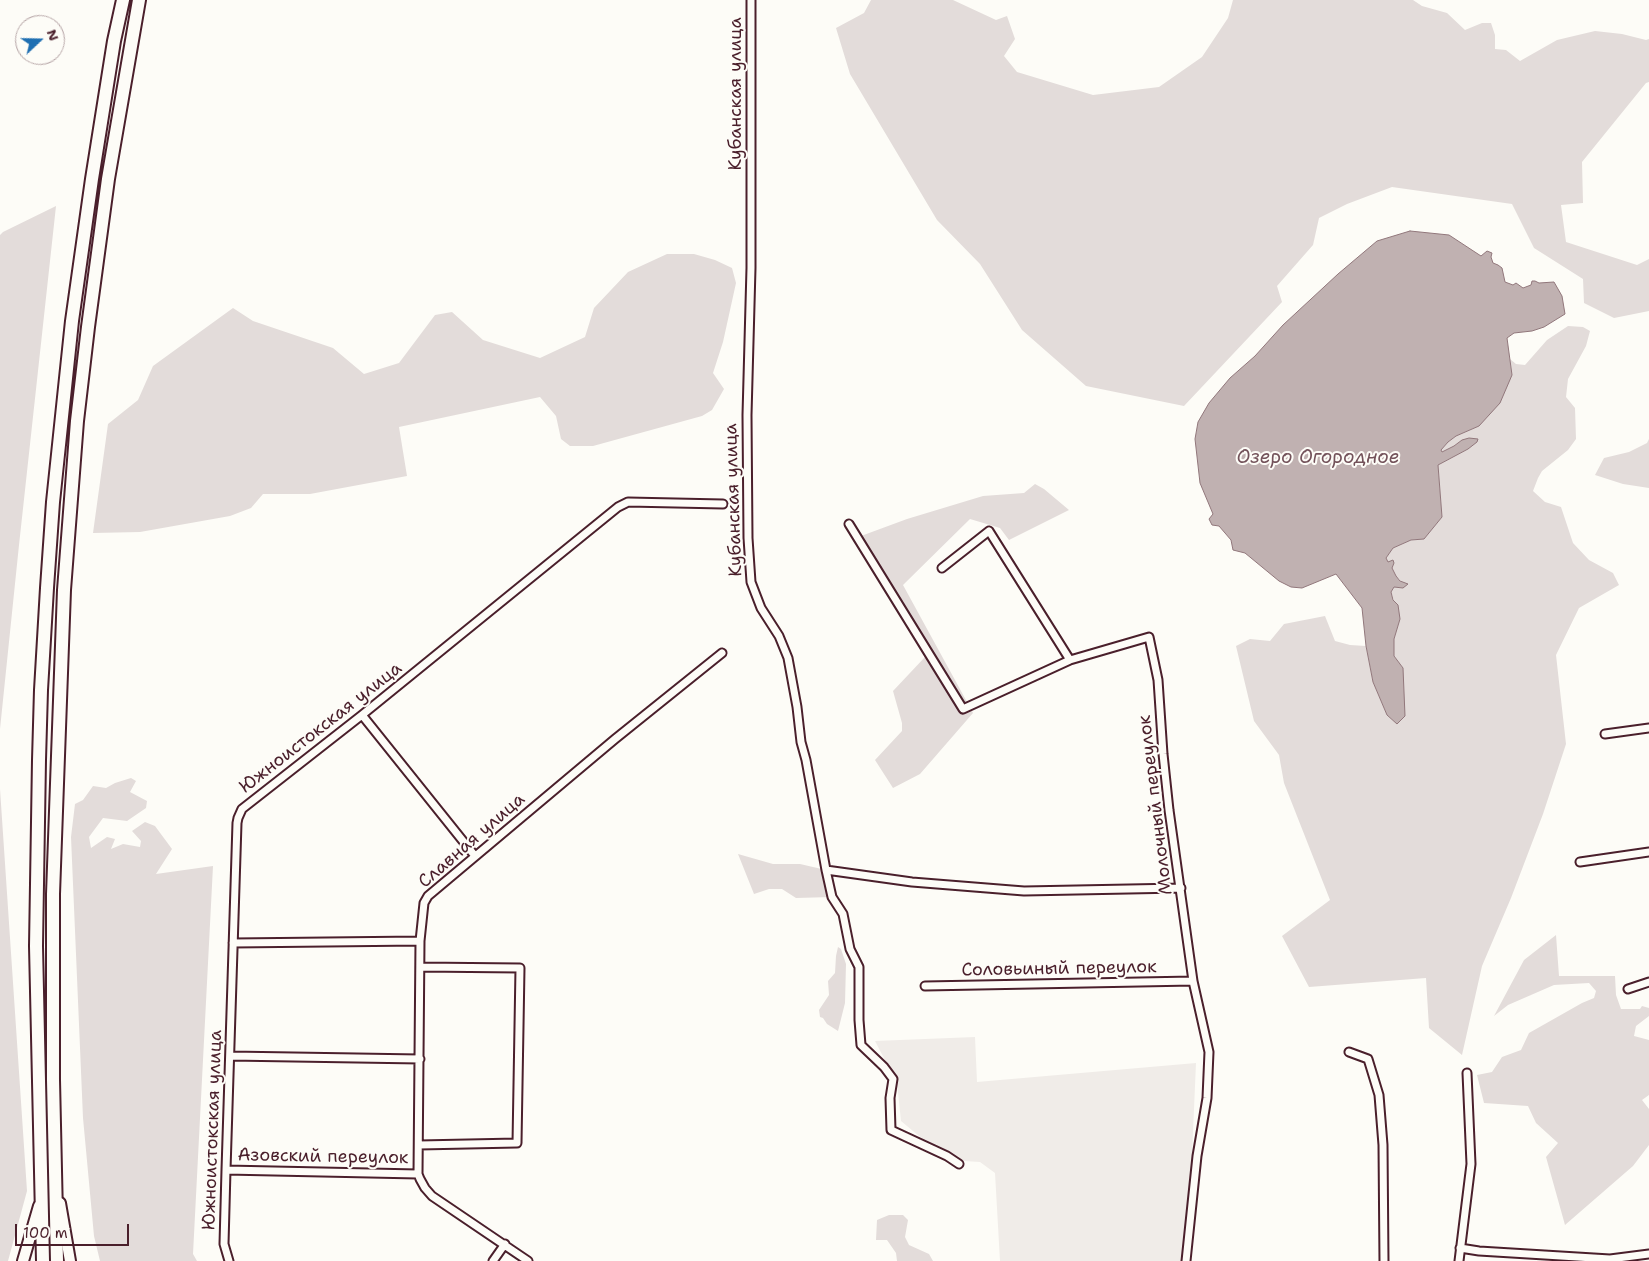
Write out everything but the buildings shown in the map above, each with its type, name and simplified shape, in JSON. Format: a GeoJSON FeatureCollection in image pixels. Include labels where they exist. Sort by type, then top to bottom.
{"type":"FeatureCollection","features":[{"type":"Feature","properties":{"kind":"highway"},"geometry":{"type":"LineString","coordinates":[[42,1261],[36,946],[40,710],[47,588],[53,502],[72,321],[92,179],[122,0]]}},
{"type":"Feature","properties":{"kind":"highway"},"geometry":{"type":"LineString","coordinates":[[57,1261],[53,894],[59,693],[69,504],[78,412],[108,179],[139,0]]}},
{"type":"Feature","properties":{"kind":"main road"},"geometry":{"type":"LineString","coordinates":[[55,1170],[70,1261]]}},
{"type":"Feature","properties":{"kind":"main road"},"geometry":{"type":"LineString","coordinates":[[23,1261],[41,1198]]}},
{"type":"Feature","properties":{"kind":"street","name":"Кубанская улица"},"geometry":{"type":"LineString","coordinates":[[751,0],[751,268],[747,415],[748,538],[751,582],[761,608],[779,636],[788,658],[801,742],[832,897],[843,914],[850,949],[859,967],[861,1045],[884,1067],[893,1079],[890,1098],[891,1130],[948,1156],[959,1164]]}},
{"type":"Feature","properties":{"kind":"street","name":"Южноистокская улица"},"geometry":{"type":"LineString","coordinates":[[228,1261],[224,1244],[237,824],[240,813],[246,805],[362,715],[618,507],[628,502],[723,504]]}},
{"type":"Feature","properties":{"kind":"street"},"geometry":{"type":"LineString","coordinates":[[849,524],[963,709],[1070,660],[989,531],[942,568]]}},
{"type":"Feature","properties":{"kind":"street","name":"Молочный переулок"},"geometry":{"type":"LineString","coordinates":[[1070,660],[1149,637],[1158,680],[1169,810],[1193,981],[1209,1052],[1207,1098],[1196,1156],[1186,1261]]}},
{"type":"Feature","properties":{"kind":"street","name":"Славная улица"},"geometry":{"type":"LineString","coordinates":[[418,1174],[420,941],[425,899],[615,739],[722,653]]}},
{"type":"Feature","properties":{"kind":"street"},"geometry":{"type":"LineString","coordinates":[[362,715],[475,856]]}},
{"type":"Feature","properties":{"kind":"street"},"geometry":{"type":"LineString","coordinates":[[1604,734],[1649,728]]}},
{"type":"Feature","properties":{"kind":"street"},"geometry":{"type":"LineString","coordinates":[[1580,862],[1649,852]]}},
{"type":"Feature","properties":{"kind":"street"},"geometry":{"type":"LineString","coordinates":[[826,870],[912,882],[1024,890],[1181,888]]}},
{"type":"Feature","properties":{"kind":"street"},"geometry":{"type":"LineString","coordinates":[[233,943],[420,941]]}},
{"type":"Feature","properties":{"kind":"street"},"geometry":{"type":"LineString","coordinates":[[419,1145],[516,1143],[520,968],[420,967]]}},
{"type":"Feature","properties":{"kind":"street","name":"Соловьиный переулок"},"geometry":{"type":"LineString","coordinates":[[925,986],[1193,981]]}},
{"type":"Feature","properties":{"kind":"street"},"geometry":{"type":"LineString","coordinates":[[1628,989],[1649,982]]}},
{"type":"Feature","properties":{"kind":"street"},"geometry":{"type":"LineString","coordinates":[[1349,1052],[1368,1059],[1379,1095],[1383,1145],[1384,1261]]}},
{"type":"Feature","properties":{"kind":"street"},"geometry":{"type":"LineString","coordinates":[[230,1056],[420,1059]]}},
{"type":"Feature","properties":{"kind":"street"},"geometry":{"type":"LineString","coordinates":[[1459,1261],[1471,1164],[1468,1073]]}},
{"type":"Feature","properties":{"kind":"street","name":"Азовский переулок"},"geometry":{"type":"LineString","coordinates":[[226,1170],[418,1174]]}},
{"type":"Feature","properties":{"kind":"street"},"geometry":{"type":"LineString","coordinates":[[418,1174],[424,1188],[432,1196],[528,1261]]}},
{"type":"Feature","properties":{"kind":"street"},"geometry":{"type":"LineString","coordinates":[[493,1261],[505,1244]]}},
{"type":"Feature","properties":{"kind":"street"},"geometry":{"type":"LineString","coordinates":[[1460,1248],[1489,1252],[1610,1259],[1649,1254]]}},
{"type":"Feature","properties":{"kind":"shaded area"},"geometry":{"type":"Polygon","coordinates":[[[871,0],[953,0],[996,20],[1007,16],[1015,39],[1004,56],[1017,72],[1093,95],[1159,87],[1202,57],[1228,18],[1233,0],[1413,0],[1422,6],[1447,13],[1465,30],[1482,23],[1491,23],[1495,35],[1495,49],[1506,50],[1520,61],[1557,40],[1595,31],[1649,39],[1649,82],[1646,83],[1582,162],[1583,203],[1561,205],[1566,242],[1637,265],[1649,259],[1649,311],[1614,318],[1584,303],[1583,279],[1534,248],[1512,204],[1392,187],[1347,204],[1319,218],[1313,245],[1277,286],[1282,302],[1184,406],[1086,386],[1022,330],[980,264],[937,220],[850,74],[836,28],[864,13],[871,0]]]}},
{"type":"Feature","properties":{"kind":"shaded area"},"geometry":{"type":"Polygon","coordinates":[[[56,206],[19,545],[0,729],[0,235],[56,206]]]}},
{"type":"Feature","properties":{"kind":"shaded area"},"geometry":{"type":"Polygon","coordinates":[[[667,254],[694,254],[715,260],[732,268],[736,283],[723,342],[713,373],[724,389],[712,410],[702,416],[593,446],[570,446],[561,439],[556,416],[540,397],[399,427],[407,476],[310,494],[263,494],[251,508],[230,516],[140,532],[93,533],[108,424],[138,400],[153,366],[233,308],[253,321],[333,348],[364,374],[399,363],[435,315],[452,312],[483,340],[540,358],[585,337],[594,308],[628,272],[667,254]]]}},
{"type":"Feature","properties":{"kind":"shaded area"},"geometry":{"type":"Polygon","coordinates":[[[1568,326],[1583,327],[1590,331],[1586,346],[1568,379],[1566,397],[1575,408],[1576,439],[1568,450],[1542,471],[1533,491],[1545,502],[1561,507],[1573,543],[1589,560],[1613,573],[1619,585],[1579,608],[1556,655],[1566,744],[1543,814],[1511,898],[1482,966],[1462,1055],[1429,1028],[1426,978],[1309,987],[1282,936],[1330,900],[1284,783],[1279,755],[1254,721],[1236,646],[1250,639],[1270,641],[1284,624],[1325,616],[1335,641],[1350,645],[1366,646],[1373,682],[1387,715],[1397,724],[1403,686],[1403,668],[1394,656],[1394,639],[1400,619],[1391,592],[1394,587],[1403,588],[1403,583],[1396,576],[1392,568],[1393,560],[1388,562],[1386,558],[1393,548],[1411,540],[1423,539],[1442,517],[1438,465],[1468,449],[1462,440],[1442,452],[1441,450],[1456,436],[1479,426],[1512,375],[1510,359],[1516,364],[1525,365],[1547,340],[1568,326]]]}},
{"type":"Feature","properties":{"kind":"shaded area"},"geometry":{"type":"Polygon","coordinates":[[[1649,439],[1649,488],[1623,484],[1595,475],[1604,458],[1629,452],[1647,443],[1649,439]]]}},
{"type":"Feature","properties":{"kind":"shaded area"},"geometry":{"type":"Polygon","coordinates":[[[1035,484],[1069,510],[1009,540],[1000,528],[970,519],[903,585],[973,713],[920,774],[893,788],[875,760],[902,731],[902,723],[893,691],[925,657],[861,536],[907,519],[983,496],[1024,493],[1035,484]]]}},
{"type":"Feature","properties":{"kind":"shaded area"},"geometry":{"type":"Polygon","coordinates":[[[131,778],[136,781],[130,792],[147,801],[146,808],[127,821],[103,818],[89,837],[91,848],[107,837],[115,839],[111,849],[123,844],[140,847],[141,841],[132,831],[145,822],[155,826],[172,849],[156,874],[213,866],[193,1254],[197,1261],[100,1261],[94,1236],[83,1118],[71,837],[75,804],[83,800],[93,786],[106,788],[131,778]]]}},
{"type":"Feature","properties":{"kind":"shaded area"},"geometry":{"type":"Polygon","coordinates":[[[0,789],[27,1191],[8,1261],[0,1261],[0,789]]]}},
{"type":"Feature","properties":{"kind":"shaded area"},"geometry":{"type":"Polygon","coordinates":[[[738,854],[773,864],[800,864],[826,870],[832,897],[796,898],[782,889],[769,889],[754,894],[738,854]]]}},
{"type":"Feature","properties":{"kind":"shaded area"},"geometry":{"type":"Polygon","coordinates":[[[1556,935],[1559,976],[1615,976],[1616,995],[1621,1009],[1640,1009],[1642,1006],[1649,1008],[1649,1016],[1636,1026],[1634,1036],[1649,1040],[1649,1095],[1642,1100],[1649,1109],[1649,1145],[1633,1166],[1565,1225],[1546,1157],[1558,1143],[1536,1123],[1528,1106],[1484,1103],[1477,1075],[1492,1072],[1502,1057],[1521,1050],[1529,1033],[1594,998],[1596,991],[1589,983],[1554,985],[1508,1005],[1494,1016],[1524,960],[1556,935]]]}},
{"type":"Feature","properties":{"kind":"shaded area"},"geometry":{"type":"Polygon","coordinates":[[[838,947],[841,949],[846,964],[845,1003],[838,1031],[820,1017],[819,1010],[829,995],[828,981],[835,973],[838,947]]]}},
{"type":"Feature","properties":{"kind":"shaded area"},"geometry":{"type":"Polygon","coordinates":[[[975,1037],[977,1082],[1196,1063],[1191,1178],[1183,1261],[1000,1261],[995,1173],[980,1162],[964,1161],[925,1141],[901,1121],[897,1083],[875,1041],[975,1037]]]}},
{"type":"Feature","properties":{"kind":"shaded area"},"geometry":{"type":"Polygon","coordinates":[[[889,1215],[903,1215],[908,1220],[905,1237],[909,1245],[929,1254],[933,1261],[897,1261],[896,1253],[887,1240],[876,1240],[877,1220],[889,1215]]]}},
{"type":"Feature","properties":{"kind":"water","name":"Озеро Огородное"},"geometry":{"type":"Polygon","coordinates":[[[1410,231],[1449,235],[1481,256],[1487,251],[1492,253],[1493,263],[1502,268],[1505,282],[1513,285],[1516,283],[1523,288],[1531,285],[1532,281],[1539,283],[1554,282],[1562,296],[1565,314],[1544,327],[1532,331],[1514,333],[1507,338],[1512,375],[1500,403],[1479,426],[1456,436],[1441,450],[1442,452],[1462,440],[1469,438],[1478,439],[1468,449],[1438,465],[1442,517],[1424,539],[1411,540],[1393,548],[1386,558],[1388,562],[1393,560],[1392,568],[1400,581],[1408,584],[1403,588],[1394,587],[1391,592],[1393,600],[1398,605],[1400,619],[1394,639],[1394,656],[1403,668],[1405,716],[1397,724],[1387,715],[1373,682],[1366,646],[1362,608],[1336,574],[1302,588],[1291,587],[1279,581],[1245,553],[1233,550],[1231,540],[1219,526],[1212,525],[1209,519],[1213,514],[1200,483],[1195,439],[1198,422],[1209,403],[1230,378],[1255,356],[1283,325],[1377,241],[1410,231]]]}}]}
